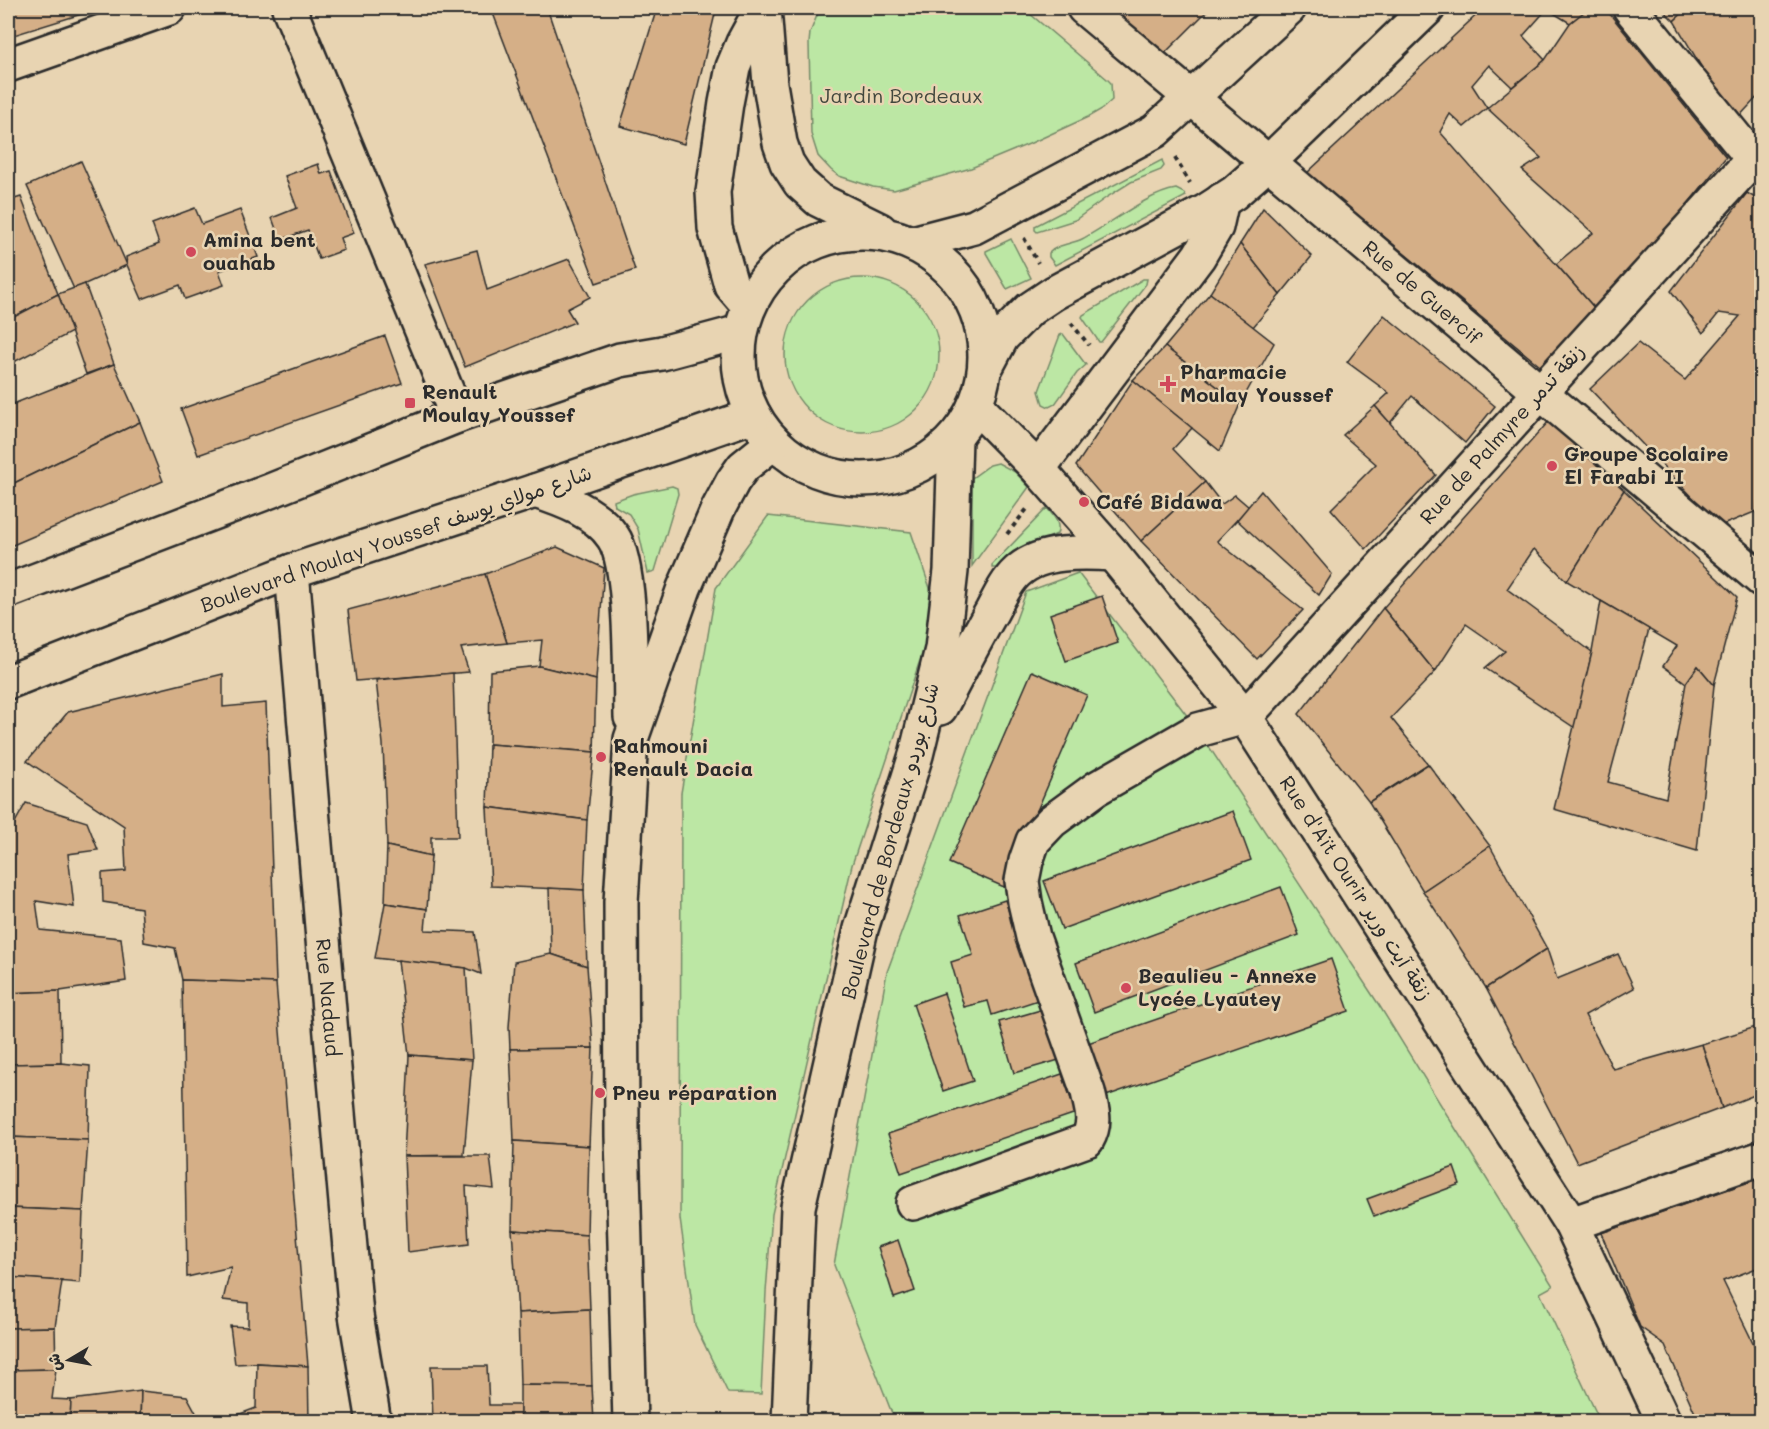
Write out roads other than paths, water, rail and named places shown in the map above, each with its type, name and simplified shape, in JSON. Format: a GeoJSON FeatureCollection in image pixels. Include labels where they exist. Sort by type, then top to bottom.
{"type":"FeatureCollection","features":[{"type":"Feature","properties":{"kind":"main road"},"geometry":{"type":"LineString","coordinates":[[8,66],[169,8]]}},
{"type":"Feature","properties":{"kind":"main road"},"geometry":{"type":"LineString","coordinates":[[289,8],[457,416]]}},
{"type":"Feature","properties":{"kind":"main road"},"geometry":{"type":"LineString","coordinates":[[745,319],[728,276],[715,228],[713,192],[733,67],[763,8]]}},
{"type":"Feature","properties":{"kind":"main road"},"geometry":{"type":"LineString","coordinates":[[763,8],[770,84],[780,143],[787,163],[800,183],[819,200],[903,239],[937,257],[956,275],[974,303],[983,335],[985,369],[981,388],[975,405],[955,437],[927,461],[909,470],[891,476],[851,479],[828,475],[806,467],[774,442],[754,415],[744,392],[738,357],[745,319],[755,293],[778,264],[795,251],[835,235],[867,232],[903,239],[975,227],[1009,210],[1155,131],[1289,8]]}},
{"type":"Feature","properties":{"kind":"main road","name":"Rue de Guercif"},"geometry":{"type":"LineString","coordinates":[[1084,8],[1761,580]]}},
{"type":"Feature","properties":{"kind":"main road"},"geometry":{"type":"LineString","coordinates":[[1209,196],[1234,193],[1428,8]]}},
{"type":"Feature","properties":{"kind":"main road"},"geometry":{"type":"LineString","coordinates":[[1630,8],[1757,158]]}},
{"type":"Feature","properties":{"kind":"main road","name":"Rue de Palmyre زنقة تدمر"},"geometry":{"type":"LineString","coordinates":[[1245,717],[1539,392],[1757,158]]}},
{"type":"Feature","properties":{"kind":"main road"},"geometry":{"type":"LineString","coordinates":[[985,369],[1002,337],[1030,309],[1054,292],[1196,216],[1209,196]]}},
{"type":"Feature","properties":{"kind":"main road"},"geometry":{"type":"LineString","coordinates":[[1038,469],[1200,256],[1216,227],[1209,196]]}},
{"type":"Feature","properties":{"kind":"main road"},"geometry":{"type":"LineString","coordinates":[[8,591],[270,491],[457,416],[620,360],[662,353],[745,319]]}},
{"type":"Feature","properties":{"kind":"main road","name":"Rue d'Aït Ourir زنقة آيت ورير"},"geometry":{"type":"LineString","coordinates":[[975,405],[1038,469],[1113,554],[1245,717],[1571,1224],[1664,1422]]}},
{"type":"Feature","properties":{"kind":"main road","name":"Boulevard Moulay Youssef شارع مولاي يوسف"},"geometry":{"type":"LineString","coordinates":[[8,682],[292,571],[754,415]]}},
{"type":"Feature","properties":{"kind":"main road","name":"Boulevard de Bordeaux شارع بوردو"},"geometry":{"type":"LineString","coordinates":[[789,1422],[798,1207],[861,929],[916,755],[942,649],[951,571],[955,437]]}},
{"type":"Feature","properties":{"kind":"main road"},"geometry":{"type":"LineString","coordinates":[[631,738],[684,588],[718,509],[743,467],[774,442]]}},
{"type":"Feature","properties":{"kind":"main road"},"geometry":{"type":"LineString","coordinates":[[535,490],[565,502],[595,519],[607,530],[618,546],[624,571],[628,608],[631,738],[621,902],[622,1136],[630,1422]]}},
{"type":"Feature","properties":{"kind":"main road"},"geometry":{"type":"LineString","coordinates":[[916,755],[987,619],[1017,571],[1035,561],[1057,555],[1085,552],[1113,554]]}},
{"type":"Feature","properties":{"kind":"main road","name":"Rue Nadaud"},"geometry":{"type":"LineString","coordinates":[[292,571],[356,1315],[374,1422]]}},
{"type":"Feature","properties":{"kind":"main road"},"geometry":{"type":"LineString","coordinates":[[913,1203],[1087,1140],[1093,1128],[1088,1092],[1033,936],[1025,902],[1022,881],[1033,841],[1052,821],[1097,788],[1197,730],[1245,717]]}},
{"type":"Feature","properties":{"kind":"main road"},"geometry":{"type":"LineString","coordinates":[[1571,1224],[1761,1158]]}},
{"type":"Feature","properties":{"kind":"place","name":"Amina bent ouahab"},"geometry":{"type":"Point","coordinates":[191,252]}},
{"type":"Feature","properties":{"kind":"place","name":"Pharmacie Moulay Youssef"},"geometry":{"type":"Point","coordinates":[1168,384]}},
{"type":"Feature","properties":{"kind":"place","name":"Renault Moulay Youssef"},"geometry":{"type":"Point","coordinates":[410,403]}},
{"type":"Feature","properties":{"kind":"place","name":"Groupe Scolaire El Farabi II"},"geometry":{"type":"Point","coordinates":[1552,466]}},
{"type":"Feature","properties":{"kind":"place","name":"Café Bidawa"},"geometry":{"type":"Point","coordinates":[1084,502]}},
{"type":"Feature","properties":{"kind":"place","name":"Rahmouni Renault Dacia"},"geometry":{"type":"Point","coordinates":[601,757]}},
{"type":"Feature","properties":{"kind":"place","name":"Beaulieu - Annexe Lycée Lyautey"},"geometry":{"type":"Point","coordinates":[1126,988]}},
{"type":"Feature","properties":{"kind":"place","name":"Pneu réparation"},"geometry":{"type":"Point","coordinates":[600,1093]}},
{"type":"Feature","properties":{"kind":"park label","name":"Jardin Bordeaux"},"geometry":{"type":"Point","coordinates":[901,96]}}]}
